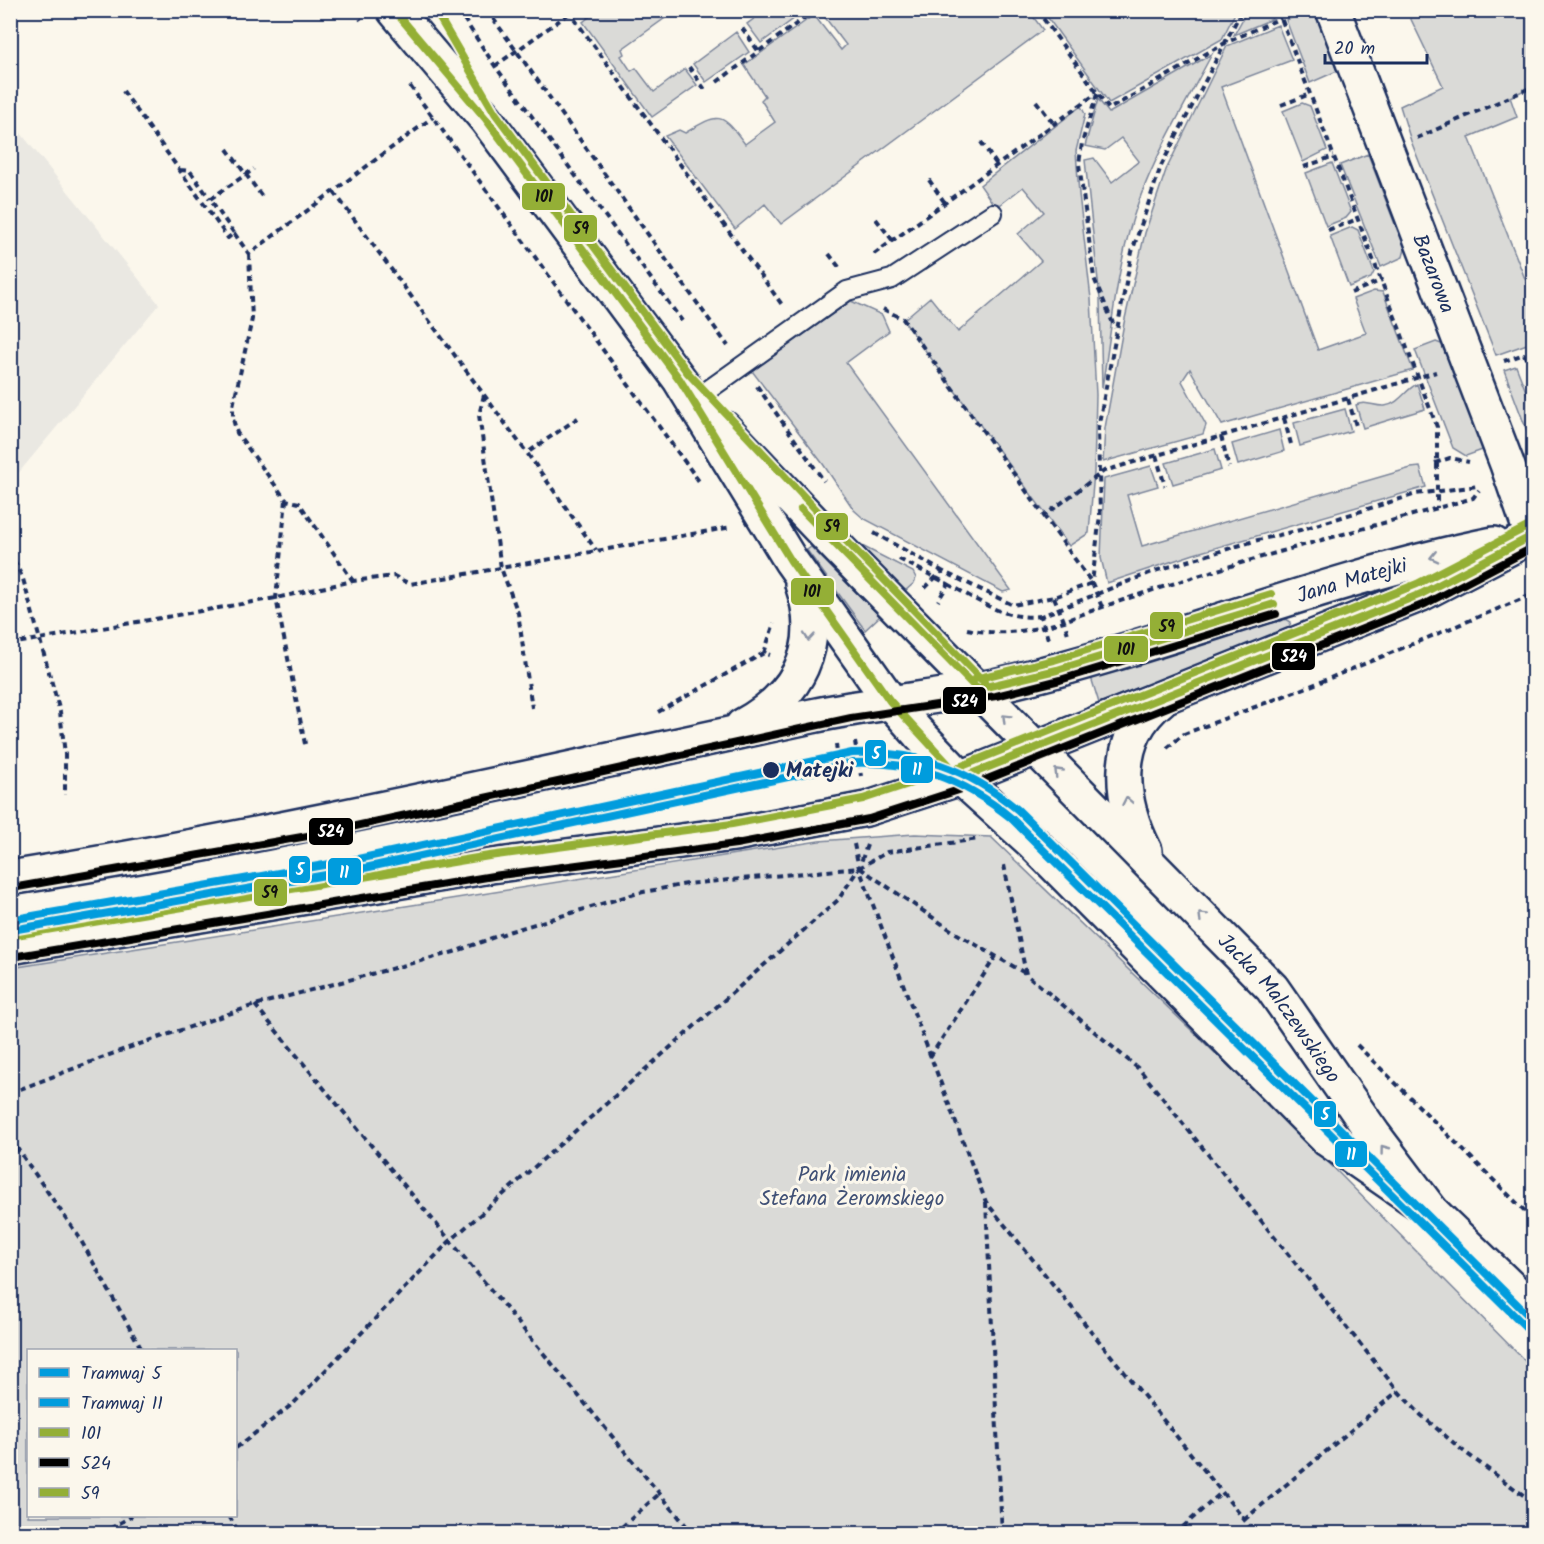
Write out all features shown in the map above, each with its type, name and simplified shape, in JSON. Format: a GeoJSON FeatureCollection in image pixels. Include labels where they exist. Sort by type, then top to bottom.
{"type":"FeatureCollection","features":[{"type":"Feature","properties":{"kind":"street","name":"Jacka Malczewskiego"},"geometry":{"type":"LineString","coordinates":[[394,10],[486,118],[688,389],[800,579],[808,607],[810,638],[804,665],[795,681],[772,706],[751,721],[717,736]]}},
{"type":"Feature","properties":{"kind":"street","name":"Jacka Malczewskiego"},"geometry":{"type":"LineString","coordinates":[[423,10],[486,118]]}},
{"type":"Feature","properties":{"kind":"street","name":"Bazarowa"},"geometry":{"type":"LineString","coordinates":[[1333,10],[1533,536]]}},
{"type":"Feature","properties":{"kind":"street","name":"Jacka Malczewskiego"},"geometry":{"type":"LineString","coordinates":[[688,389],[814,523],[1272,988],[1374,1135],[1432,1212],[1533,1310]]}},
{"type":"Feature","properties":{"kind":"street","name":"Jana Matejki"},"geometry":{"type":"LineString","coordinates":[[10,878],[317,824],[717,736],[890,701],[977,689],[1057,670],[1405,564],[1533,536]]}},
{"type":"Feature","properties":{"kind":"street","name":"Jana Matejki"},"geometry":{"type":"LineString","coordinates":[[10,947],[491,866],[734,834],[866,809],[961,778],[1421,594],[1533,536]]}},
{"type":"Feature","properties":{"kind":"street","name":"Jacka Malczewskiego"},"geometry":{"type":"LineString","coordinates":[[791,561],[890,701],[961,778],[1033,843],[1328,1140],[1432,1212]]}},
{"type":"Feature","properties":{"kind":"street","name":"Jacka Malczewskiego"},"geometry":{"type":"LineString","coordinates":[[1159,873],[1149,859],[1130,816],[1125,798],[1124,767],[1131,737],[1143,717],[1172,693]]}},
{"type":"Feature","properties":{"kind":"lane"},"geometry":{"type":"LineString","coordinates":[[688,389],[742,366],[848,291],[892,279],[993,213]]}},
{"type":"Feature","properties":{"kind":"path"},"geometry":{"type":"LineString","coordinates":[[354,10],[367,28]]}},
{"type":"Feature","properties":{"kind":"path"},"geometry":{"type":"LineString","coordinates":[[458,10],[495,66],[683,323]]}},
{"type":"Feature","properties":{"kind":"path"},"geometry":{"type":"LineString","coordinates":[[487,10],[825,483]]}},
{"type":"Feature","properties":{"kind":"path"},"geometry":{"type":"LineString","coordinates":[[1037,10],[1109,109],[1225,43],[1281,18]]}},
{"type":"Feature","properties":{"kind":"path"},"geometry":{"type":"LineString","coordinates":[[1092,583],[1100,515],[1098,428],[1115,330],[1132,252],[1161,166],[1242,10]]}},
{"type":"Feature","properties":{"kind":"path"},"geometry":{"type":"LineString","coordinates":[[1278,10],[1420,377],[1437,427],[1437,508]]}},
{"type":"Feature","properties":{"kind":"path"},"geometry":{"type":"LineString","coordinates":[[495,66],[570,11],[797,325]]}},
{"type":"Feature","properties":{"kind":"path"},"geometry":{"type":"LineString","coordinates":[[717,82],[813,11]]}},
{"type":"Feature","properties":{"kind":"path"},"geometry":{"type":"LineString","coordinates":[[742,28],[759,52]]}},
{"type":"Feature","properties":{"kind":"path"},"geometry":{"type":"LineString","coordinates":[[689,67],[706,91]]}},
{"type":"Feature","properties":{"kind":"path"},"geometry":{"type":"LineString","coordinates":[[407,81],[708,492]]}},
{"type":"Feature","properties":{"kind":"path"},"geometry":{"type":"LineString","coordinates":[[1411,141],[1530,88],[1533,98]]}},
{"type":"Feature","properties":{"kind":"path"},"geometry":{"type":"LineString","coordinates":[[123,91],[228,238],[234,233]]}},
{"type":"Feature","properties":{"kind":"path"},"geometry":{"type":"LineString","coordinates":[[864,261],[1097,93]]}},
{"type":"Feature","properties":{"kind":"path"},"geometry":{"type":"LineString","coordinates":[[1097,93],[1082,143],[1079,164],[1094,278],[1115,330]]}},
{"type":"Feature","properties":{"kind":"path"},"geometry":{"type":"LineString","coordinates":[[1281,105],[1310,94]]}},
{"type":"Feature","properties":{"kind":"path"},"geometry":{"type":"LineString","coordinates":[[1036,101],[1054,124]]}},
{"type":"Feature","properties":{"kind":"path"},"geometry":{"type":"LineString","coordinates":[[249,254],[433,117]]}},
{"type":"Feature","properties":{"kind":"path"},"geometry":{"type":"LineString","coordinates":[[981,142],[997,165]]}},
{"type":"Feature","properties":{"kind":"path"},"geometry":{"type":"LineString","coordinates":[[227,149],[264,199]]}},
{"type":"Feature","properties":{"kind":"path"},"geometry":{"type":"LineString","coordinates":[[1304,167],[1334,156]]}},
{"type":"Feature","properties":{"kind":"path"},"geometry":{"type":"LineString","coordinates":[[210,199],[254,169]]}},
{"type":"Feature","properties":{"kind":"path"},"geometry":{"type":"LineString","coordinates":[[179,170],[190,171],[249,254],[252,319],[233,406],[233,419],[237,434],[286,500],[298,503],[353,581]]}},
{"type":"Feature","properties":{"kind":"path"},"geometry":{"type":"LineString","coordinates":[[929,180],[945,203]]}},
{"type":"Feature","properties":{"kind":"path"},"geometry":{"type":"LineString","coordinates":[[334,192],[596,550]]}},
{"type":"Feature","properties":{"kind":"path"},"geometry":{"type":"LineString","coordinates":[[876,219],[893,241]]}},
{"type":"Feature","properties":{"kind":"path"},"geometry":{"type":"LineString","coordinates":[[1328,230],[1358,219]]}},
{"type":"Feature","properties":{"kind":"path"},"geometry":{"type":"LineString","coordinates":[[1351,293],[1382,280]]}},
{"type":"Feature","properties":{"kind":"path"},"geometry":{"type":"LineString","coordinates":[[848,291],[903,320],[1092,583],[1102,607]]}},
{"type":"Feature","properties":{"kind":"path"},"geometry":{"type":"LineString","coordinates":[[1502,362],[1524,354],[1533,376]]}},
{"type":"Feature","properties":{"kind":"path"},"geometry":{"type":"LineString","coordinates":[[1044,516],[1098,474],[1468,362]]}},
{"type":"Feature","properties":{"kind":"path"},"geometry":{"type":"LineString","coordinates":[[484,395],[479,415],[501,567],[518,613],[532,708]]}},
{"type":"Feature","properties":{"kind":"path"},"geometry":{"type":"LineString","coordinates":[[1348,399],[1357,429]]}},
{"type":"Feature","properties":{"kind":"path"},"geometry":{"type":"LineString","coordinates":[[527,453],[578,418]]}},
{"type":"Feature","properties":{"kind":"path"},"geometry":{"type":"LineString","coordinates":[[1284,418],[1292,448]]}},
{"type":"Feature","properties":{"kind":"path"},"geometry":{"type":"LineString","coordinates":[[1221,436],[1229,467]]}},
{"type":"Feature","properties":{"kind":"path"},"geometry":{"type":"LineString","coordinates":[[1156,455],[1165,486]]}},
{"type":"Feature","properties":{"kind":"path"},"geometry":{"type":"LineString","coordinates":[[1054,597],[1064,621],[1189,578],[1473,498],[1479,494],[1479,476]]}},
{"type":"Feature","properties":{"kind":"path"},"geometry":{"type":"LineString","coordinates":[[286,500],[276,598],[305,744]]}},
{"type":"Feature","properties":{"kind":"path"},"geometry":{"type":"LineString","coordinates":[[10,644],[276,598],[353,581],[394,576],[410,584],[735,526],[728,518]]}},
{"type":"Feature","properties":{"kind":"path"},"geometry":{"type":"LineString","coordinates":[[866,529],[942,571],[1013,605],[1054,597],[1092,583]]}},
{"type":"Feature","properties":{"kind":"path"},"geometry":{"type":"LineString","coordinates":[[10,551],[23,579],[42,639],[60,712],[65,754],[65,795]]}},
{"type":"Feature","properties":{"kind":"path"},"geometry":{"type":"LineString","coordinates":[[893,556],[1002,614],[1026,618],[1041,616]]}},
{"type":"Feature","properties":{"kind":"path"},"geometry":{"type":"LineString","coordinates":[[936,578],[942,571]]}},
{"type":"Feature","properties":{"kind":"path"},"geometry":{"type":"LineString","coordinates":[[935,604],[948,584]]}},
{"type":"Feature","properties":{"kind":"path"},"geometry":{"type":"LineString","coordinates":[[1160,753],[1184,734],[1318,683],[1533,594]]}},
{"type":"Feature","properties":{"kind":"path"},"geometry":{"type":"LineString","coordinates":[[649,714],[660,711],[764,653],[774,620]]}},
{"type":"Feature","properties":{"kind":"path"},"geometry":{"type":"LineString","coordinates":[[764,653],[773,656]]}},
{"type":"Feature","properties":{"kind":"path"},"geometry":{"type":"LineString","coordinates":[[854,736],[860,773]]}},
{"type":"Feature","properties":{"kind":"path"},"geometry":{"type":"LineString","coordinates":[[835,740],[840,779]]}},
{"type":"Feature","properties":{"kind":"path"},"geometry":{"type":"LineString","coordinates":[[829,771],[839,768]]}},
{"type":"Feature","properties":{"kind":"path"},"geometry":{"type":"LineString","coordinates":[[237,1447],[294,1403],[449,1242],[838,900],[859,868],[871,833]]}},
{"type":"Feature","properties":{"kind":"path"},"geometry":{"type":"LineString","coordinates":[[10,1093],[125,1048],[255,1005],[454,952],[511,931],[638,893],[687,884],[859,868],[887,852],[986,838]]}},
{"type":"Feature","properties":{"kind":"path"},"geometry":{"type":"LineString","coordinates":[[853,839],[859,868],[986,1202],[1221,1493],[1256,1533]]}},
{"type":"Feature","properties":{"kind":"path"},"geometry":{"type":"LineString","coordinates":[[1004,862],[1026,974]]}},
{"type":"Feature","properties":{"kind":"path"},"geometry":{"type":"LineString","coordinates":[[859,868],[1026,974],[1140,1070],[1398,1391],[1421,1415],[1462,1450],[1533,1503]]}},
{"type":"Feature","properties":{"kind":"path"},"geometry":{"type":"LineString","coordinates":[[930,1057],[996,956]]}},
{"type":"Feature","properties":{"kind":"path"},"geometry":{"type":"LineString","coordinates":[[255,1005],[449,1242],[693,1533]]}},
{"type":"Feature","properties":{"kind":"path"},"geometry":{"type":"LineString","coordinates":[[1351,1038],[1533,1220]]}},
{"type":"Feature","properties":{"kind":"path"},"geometry":{"type":"LineString","coordinates":[[10,1138],[79,1236],[141,1349]]}},
{"type":"Feature","properties":{"kind":"path"},"geometry":{"type":"LineString","coordinates":[[10,1184],[13,1145]]}},
{"type":"Feature","properties":{"kind":"path"},"geometry":{"type":"LineString","coordinates":[[986,1202],[1002,1533]]}},
{"type":"Feature","properties":{"kind":"path"},"geometry":{"type":"LineString","coordinates":[[1244,1520],[1398,1391]]}},
{"type":"Feature","properties":{"kind":"path"},"geometry":{"type":"LineString","coordinates":[[1175,1533],[1221,1493]]}},
{"type":"Feature","properties":{"kind":"path"},"geometry":{"type":"LineString","coordinates":[[614,1533],[659,1494]]}},
{"type":"Feature","properties":{"kind":"path"},"geometry":{"type":"LineString","coordinates":[[101,1533],[129,1517]]}},
{"type":"Feature","properties":{"kind":"path"},"geometry":{"type":"LineString","coordinates":[[230,1517],[240,1533]]}},
{"type":"Feature","properties":{"kind":"shaded area"},"geometry":{"type":"Polygon","coordinates":[[[11,121],[159,304],[11,482],[11,121]]]}},
{"type":"Feature","properties":{"kind":"green space"},"geometry":{"type":"Polygon","coordinates":[[[598,10],[675,11],[622,49],[624,54],[621,56],[631,71],[636,68],[654,92],[685,69],[697,85],[652,117],[583,22],[598,10]]]}},
{"type":"Feature","properties":{"kind":"green space"},"geometry":{"type":"Polygon","coordinates":[[[766,10],[803,12],[761,43],[747,24],[766,10]]]}},
{"type":"Feature","properties":{"kind":"green space"},"geometry":{"type":"Polygon","coordinates":[[[820,11],[1029,11],[1043,30],[781,224],[765,204],[735,229],[665,136],[679,130],[685,133],[706,121],[719,119],[725,121],[745,144],[775,122],[761,100],[765,96],[744,65],[814,15],[841,50],[846,45],[820,11]]]}},
{"type":"Feature","properties":{"kind":"green space"},"geometry":{"type":"Polygon","coordinates":[[[1043,11],[1236,11],[1222,39],[1109,103],[1043,11]]]}},
{"type":"Feature","properties":{"kind":"green space"},"geometry":{"type":"Polygon","coordinates":[[[1247,11],[1268,11],[1272,19],[1234,35],[1247,11]]]}},
{"type":"Feature","properties":{"kind":"green space"},"geometry":{"type":"Polygon","coordinates":[[[1315,11],[1337,71],[1310,83],[1286,20],[1315,11]]]}},
{"type":"Feature","properties":{"kind":"green space"},"geometry":{"type":"Polygon","coordinates":[[[1407,11],[1527,11],[1533,25],[1533,86],[1510,97],[1517,117],[1469,137],[1533,299],[1533,362],[1527,344],[1496,355],[1411,141],[1400,106],[1443,86],[1407,11]]]}},
{"type":"Feature","properties":{"kind":"green space"},"geometry":{"type":"Polygon","coordinates":[[[1278,25],[1292,60],[1221,87],[1318,350],[1366,333],[1353,299],[1374,291],[1383,292],[1413,370],[1222,425],[1190,369],[1182,381],[1206,425],[1203,434],[1103,462],[1105,428],[1124,323],[1145,233],[1166,170],[1227,46],[1278,25]]]}},
{"type":"Feature","properties":{"kind":"green space"},"geometry":{"type":"Polygon","coordinates":[[[736,32],[749,52],[706,82],[693,64],[736,32]]]}},
{"type":"Feature","properties":{"kind":"green space"},"geometry":{"type":"Polygon","coordinates":[[[1212,54],[1163,146],[1138,203],[1120,271],[1102,388],[1100,299],[1085,160],[1094,158],[1112,182],[1139,161],[1121,138],[1105,150],[1085,146],[1098,99],[1109,113],[1212,54]]]}},
{"type":"Feature","properties":{"kind":"green space"},"geometry":{"type":"Polygon","coordinates":[[[1302,103],[1310,106],[1327,150],[1303,162],[1283,111],[1302,103]]]}},
{"type":"Feature","properties":{"kind":"green space"},"geometry":{"type":"Polygon","coordinates":[[[1081,106],[1085,114],[1076,151],[1091,299],[1096,395],[1094,472],[1089,533],[1069,546],[903,320],[930,297],[958,332],[1041,261],[1018,234],[1044,212],[1023,187],[996,208],[980,185],[1081,106]]]}},
{"type":"Feature","properties":{"kind":"green space"},"geometry":{"type":"Polygon","coordinates":[[[1368,154],[1398,232],[1406,245],[1403,257],[1381,267],[1340,165],[1368,154]]]}},
{"type":"Feature","properties":{"kind":"green space"},"geometry":{"type":"Polygon","coordinates":[[[1332,163],[1351,212],[1346,218],[1326,226],[1306,173],[1332,163]]]}},
{"type":"Feature","properties":{"kind":"green space"},"geometry":{"type":"Polygon","coordinates":[[[1352,227],[1358,230],[1374,272],[1371,278],[1349,287],[1330,236],[1352,227]]]}},
{"type":"Feature","properties":{"kind":"green space"},"geometry":{"type":"Polygon","coordinates":[[[851,301],[882,315],[889,331],[846,363],[1011,590],[1003,592],[863,518],[854,510],[823,464],[752,371],[851,301]]]}},
{"type":"Feature","properties":{"kind":"green space"},"geometry":{"type":"Polygon","coordinates":[[[1436,342],[1444,345],[1485,449],[1466,456],[1453,448],[1415,350],[1436,342]]]}},
{"type":"Feature","properties":{"kind":"green space"},"geometry":{"type":"Polygon","coordinates":[[[1516,366],[1533,409],[1533,447],[1504,370],[1516,366]]]}},
{"type":"Feature","properties":{"kind":"green space"},"geometry":{"type":"Polygon","coordinates":[[[1417,384],[1425,409],[1363,428],[1356,405],[1363,403],[1390,405],[1417,384]]]}},
{"type":"Feature","properties":{"kind":"green space"},"geometry":{"type":"Polygon","coordinates":[[[1345,409],[1351,431],[1300,446],[1294,423],[1345,409]]]}},
{"type":"Feature","properties":{"kind":"green space"},"geometry":{"type":"Polygon","coordinates":[[[1279,430],[1284,451],[1238,465],[1232,444],[1279,430]]]}},
{"type":"Feature","properties":{"kind":"green space"},"geometry":{"type":"Polygon","coordinates":[[[1215,449],[1221,470],[1173,484],[1166,463],[1215,449]]]}},
{"type":"Feature","properties":{"kind":"green space"},"geometry":{"type":"Polygon","coordinates":[[[1151,466],[1158,486],[1127,495],[1142,546],[1411,468],[1420,467],[1426,487],[1194,554],[1107,583],[1101,558],[1104,479],[1151,466]]]}},
{"type":"Feature","properties":{"kind":"green space"},"geometry":{"type":"Polygon","coordinates":[[[860,545],[913,572],[916,578],[914,583],[905,591],[860,545]]]}},
{"type":"Feature","properties":{"kind":"green space"},"geometry":{"type":"Polygon","coordinates":[[[811,547],[880,616],[865,630],[807,550],[811,547]]]}},
{"type":"Feature","properties":{"kind":"green space"},"geometry":{"type":"Polygon","coordinates":[[[1286,619],[1291,622],[1288,629],[1281,633],[1099,703],[1090,674],[1286,619]]]}},
{"type":"Feature","properties":{"kind":"green space","name":"Park imienia Stefana Żeromskiego"},"geometry":{"type":"Polygon","coordinates":[[[915,834],[991,837],[1325,1159],[1533,1369],[1533,1533],[11,1534],[11,968],[819,841],[915,834]]]}},
{"type":"Feature","properties":{"kind":"tram line","name":"5"},"geometry":{"type":"LineString","coordinates":[[10,920],[358,859],[852,753],[876,753],[920,759],[961,773],[980,783],[1018,810],[1534,1321]]}},
{"type":"Feature","properties":{"kind":"tram line","name":"11"},"geometry":{"type":"LineString","coordinates":[[12,930],[360,869],[853,763],[876,763],[918,769],[937,775],[975,793],[1011,818],[1527,1328]]}},
{"type":"Feature","properties":{"kind":"transit line","name":"101"},"geometry":{"type":"LineString","coordinates":[[394,10],[486,119],[680,380],[791,561],[890,701],[961,778]]}},
{"type":"Feature","properties":{"kind":"transit line","name":"59"},"geometry":{"type":"LineString","coordinates":[[435,10],[495,113],[688,373],[822,516],[984,682]]}},
{"type":"Feature","properties":{"kind":"transit line","name":"101"},"geometry":{"type":"LineString","coordinates":[[801,509],[977,689]]}},
{"type":"Feature","properties":{"kind":"transit line","name":"59"},"geometry":{"type":"LineString","coordinates":[[10,936],[489,856],[732,824],[863,799],[957,768],[1417,584],[1529,526]]}},
{"type":"Feature","properties":{"kind":"transit line","name":"101"},"geometry":{"type":"LineString","coordinates":[[961,778],[1421,594],[1534,535]]}},
{"type":"Feature","properties":{"kind":"transit line","name":"524"},"geometry":{"type":"LineString","coordinates":[[12,957],[493,876],[736,844],[869,819],[965,788],[1425,604],[1534,547]]}},
{"type":"Feature","properties":{"kind":"transit line","name":"59"},"geometry":{"type":"LineString","coordinates":[[975,679],[1054,660],[1271,594]]}},
{"type":"Feature","properties":{"kind":"transit line","name":"101"},"geometry":{"type":"LineString","coordinates":[[977,689],[1057,670],[1274,604]]}},
{"type":"Feature","properties":{"kind":"transit line","name":"524"},"geometry":{"type":"LineString","coordinates":[[12,888],[319,834],[851,718],[996,696],[1060,680],[1276,614]]}},
{"type":"Feature","properties":{"kind":"place","name":"Matejki"},"geometry":{"type":"Point","coordinates":[771,770]}}]}
